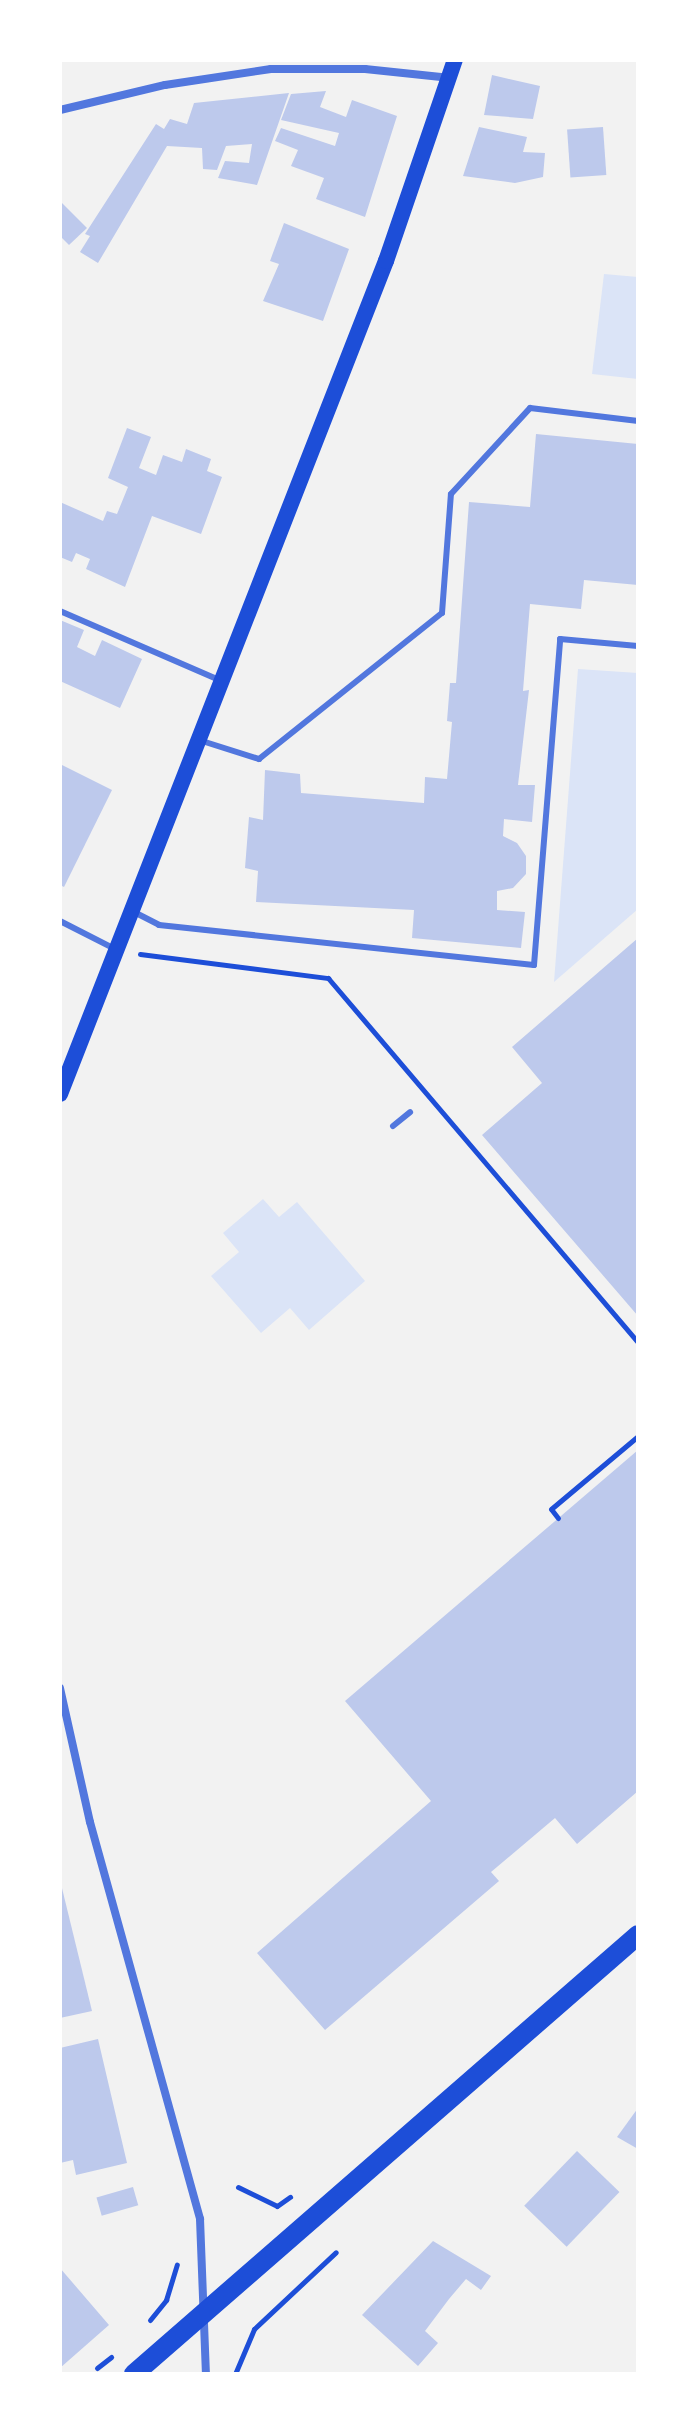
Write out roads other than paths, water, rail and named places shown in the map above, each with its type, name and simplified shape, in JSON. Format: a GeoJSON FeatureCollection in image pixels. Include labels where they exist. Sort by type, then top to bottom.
{"type":"FeatureCollection","features":[{"type":"Feature","properties":{"kind":"main road"},"geometry":{"type":"LineString","coordinates":[[60,1094],[202,741],[452,78],[455,60]]}},
{"type":"Feature","properties":{"kind":"main road"},"geometry":{"type":"LineString","coordinates":[[134,2374],[638,1935]]}},
{"type":"Feature","properties":{"kind":"street"},"geometry":{"type":"LineString","coordinates":[[60,110],[165,85],[271,69],[365,69],[452,78]]}},
{"type":"Feature","properties":{"kind":"street"},"geometry":{"type":"LineString","coordinates":[[60,1688],[90,1822],[200,2219],[206,2374]]}},
{"type":"Feature","properties":{"kind":"lane"},"geometry":{"type":"LineString","coordinates":[[202,741],[259,759],[442,613],[451,494],[530,408],[638,421]]}},
{"type":"Feature","properties":{"kind":"lane"},"geometry":{"type":"LineString","coordinates":[[60,611],[224,682]]}},
{"type":"Feature","properties":{"kind":"lane"},"geometry":{"type":"LineString","coordinates":[[134,912],[159,925],[534,965],[560,639],[638,646]]}},
{"type":"Feature","properties":{"kind":"lane"},"geometry":{"type":"LineString","coordinates":[[60,921],[118,951]]}},
{"type":"Feature","properties":{"kind":"lane"},"geometry":{"type":"LineString","coordinates":[[393,1126],[410,1112]]}}]}
